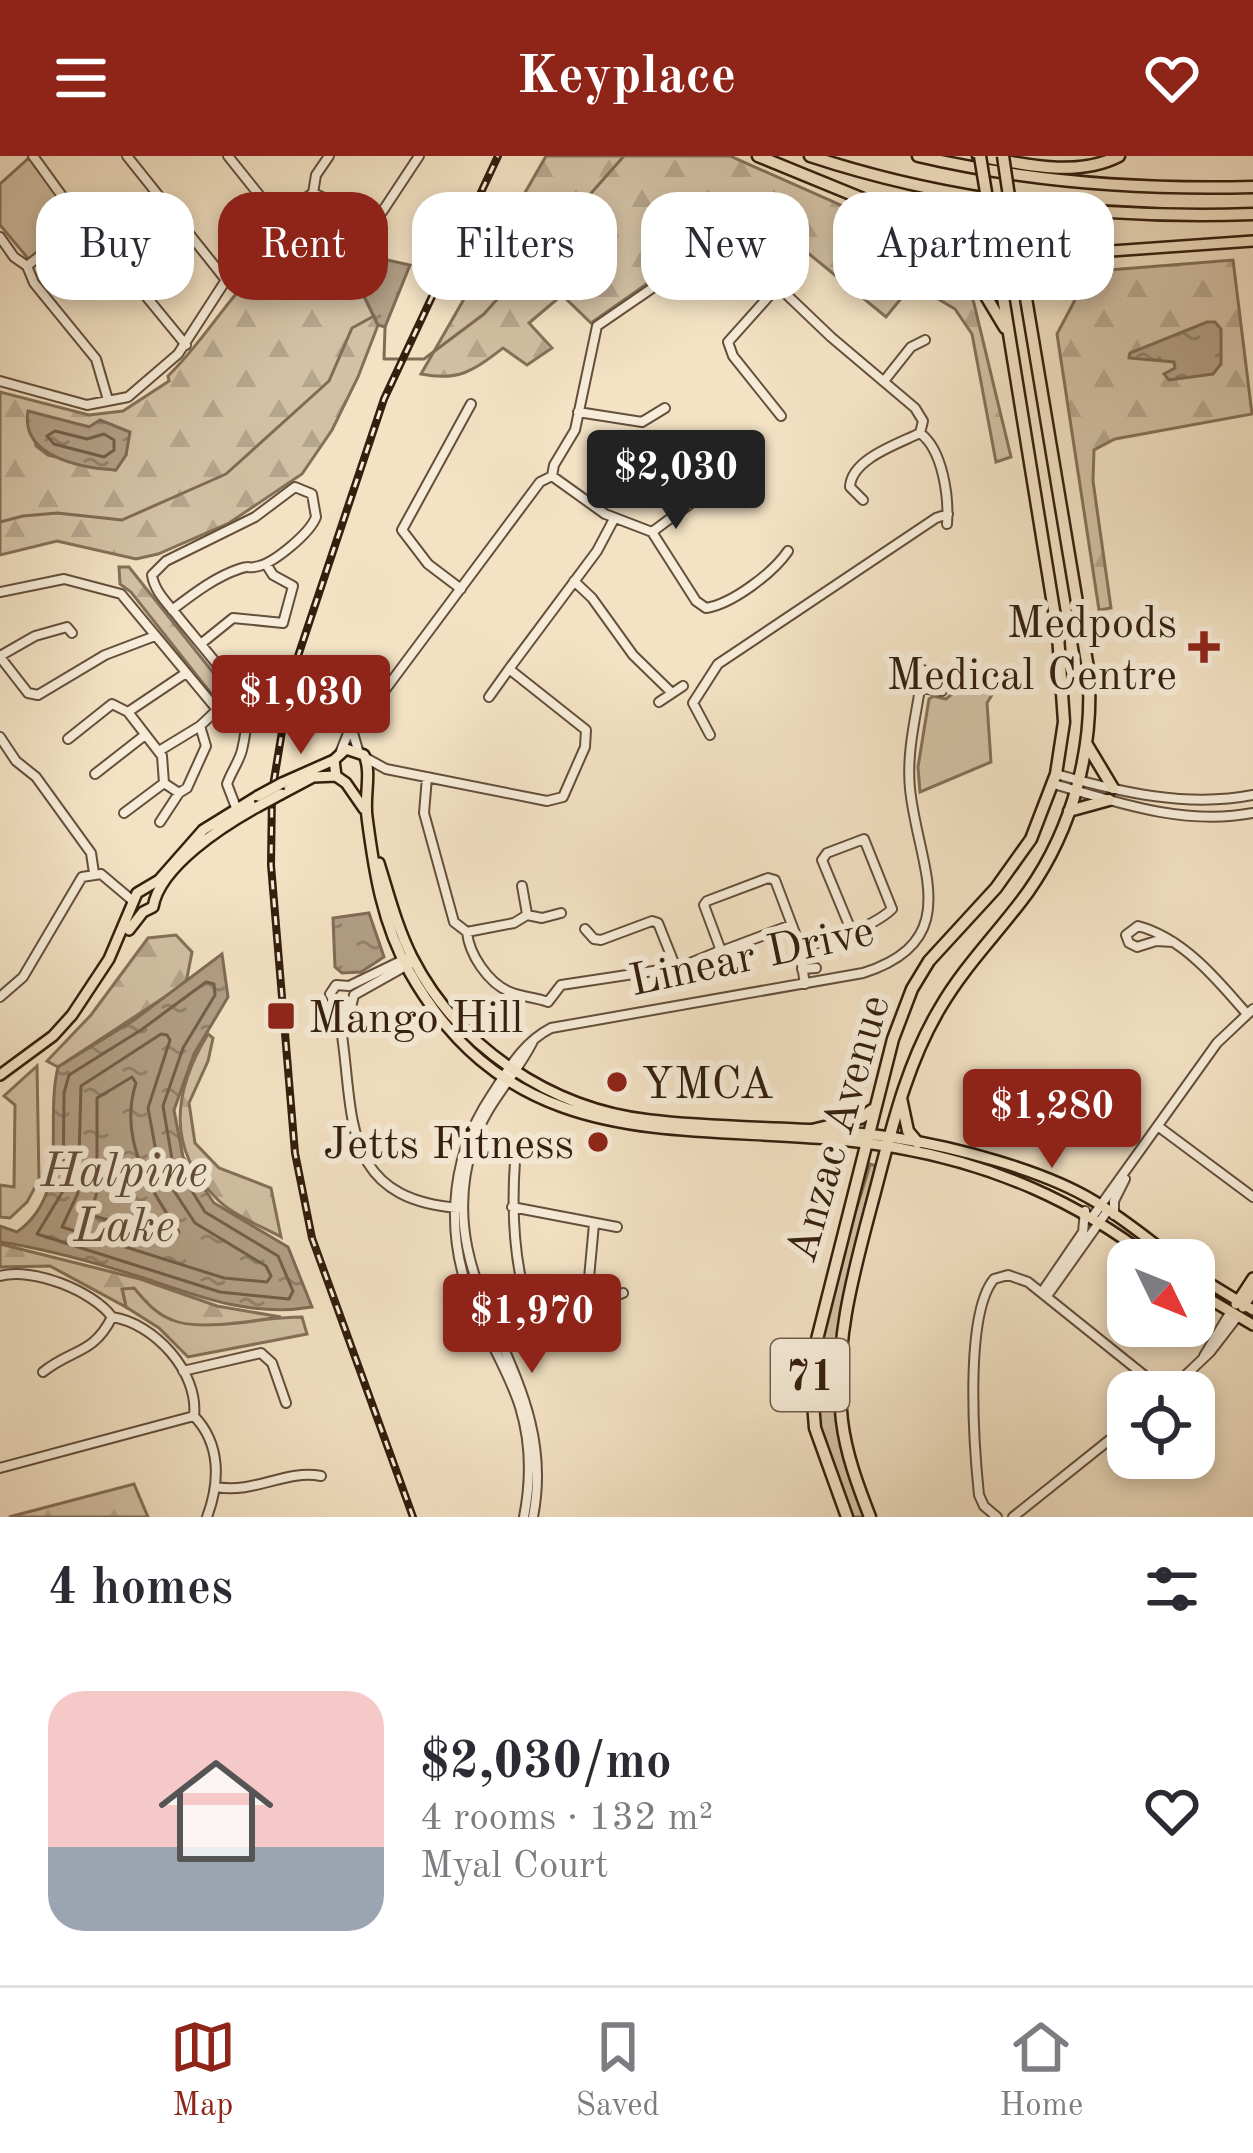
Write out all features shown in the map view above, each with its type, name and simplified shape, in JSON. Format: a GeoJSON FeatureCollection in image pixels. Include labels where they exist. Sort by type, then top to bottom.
{"type":"FeatureCollection","features":[{"type":"Feature","properties":{"kind":"highway"},"geometry":{"type":"LineString","coordinates":[[758,156],[846,192]]}},
{"type":"Feature","properties":{"kind":"highway"},"geometry":{"type":"LineString","coordinates":[[810,156],[940,190],[1042,206],[1137,214],[1253,214]]}},
{"type":"Feature","properties":{"kind":"highway"},"geometry":{"type":"LineString","coordinates":[[918,156],[1078,182],[1253,187]]}},
{"type":"Feature","properties":{"kind":"highway"},"geometry":{"type":"LineString","coordinates":[[979,156],[1069,167],[1119,156]]}},
{"type":"Feature","properties":{"kind":"highway","name":"Anzac Avenue"},"geometry":{"type":"LineString","coordinates":[[979,156],[985,192]]}},
{"type":"Feature","properties":{"kind":"highway","name":"Anzac Avenue"},"geometry":{"type":"LineString","coordinates":[[1003,156],[1009,192]]}},
{"type":"Feature","properties":{"kind":"highway"},"geometry":{"type":"LineString","coordinates":[[991,300],[1008,331]]}},
{"type":"Feature","properties":{"kind":"highway","name":"Anzac Avenue"},"geometry":{"type":"LineString","coordinates":[[847,1517],[815,1428],[810,1380],[817,1328],[897,1023],[912,989],[945,941],[1016,864],[1039,823],[1055,779],[1064,722],[1058,635],[1004,300]]}},
{"type":"Feature","properties":{"kind":"highway","name":"Anzac Avenue"},"geometry":{"type":"LineString","coordinates":[[870,1517],[841,1415],[841,1346],[888,1142],[922,1043],[941,1006],[972,958],[1034,883],[1070,811],[1086,743],[1089,688],[1082,632],[1025,300]]}},
{"type":"Feature","properties":{"kind":"highway"},"geometry":{"type":"LineString","coordinates":[[1058,635],[1082,632]]}},
{"type":"Feature","properties":{"kind":"highway"},"geometry":{"type":"LineString","coordinates":[[1070,811],[1111,794],[1086,743]]}},
{"type":"Feature","properties":{"kind":"highway"},"geometry":{"type":"LineString","coordinates":[[902,1098],[908,1131],[919,1143]]}},
{"type":"Feature","properties":{"kind":"highway"},"geometry":{"type":"LineString","coordinates":[[812,1130],[861,1118],[874,1108]]}},
{"type":"Feature","properties":{"kind":"main road"},"geometry":{"type":"LineString","coordinates":[[1114,250],[1253,241]]}},
{"type":"Feature","properties":{"kind":"main road"},"geometry":{"type":"LineString","coordinates":[[0,1079],[72,1015],[142,900],[203,830],[337,756],[362,754],[380,897],[409,960],[455,1019],[510,1074],[564,1108],[627,1126],[919,1143],[1037,1175],[1108,1210],[1147,1239]]}},
{"type":"Feature","properties":{"kind":"main road"},"geometry":{"type":"LineString","coordinates":[[337,756],[341,780],[367,814]]}},
{"type":"Feature","properties":{"kind":"main road"},"geometry":{"type":"LineString","coordinates":[[281,788],[311,777],[341,780],[365,775]]}},
{"type":"Feature","properties":{"kind":"main road"},"geometry":{"type":"LineString","coordinates":[[510,1074],[566,1099],[623,1116],[812,1130],[866,1140]]}},
{"type":"Feature","properties":{"kind":"main road"},"geometry":{"type":"LineString","coordinates":[[888,1142],[1031,1187],[1093,1216],[1124,1239]]}},
{"type":"Feature","properties":{"kind":"main road"},"geometry":{"type":"LineString","coordinates":[[1245,1306],[1253,1278]]}},
{"type":"Feature","properties":{"kind":"main road"},"geometry":{"type":"LineString","coordinates":[[1215,1287],[1245,1306]]}},
{"type":"Feature","properties":{"kind":"main road"},"geometry":{"type":"LineString","coordinates":[[1234,1315],[1253,1291]]}},
{"type":"Feature","properties":{"kind":"main road"},"geometry":{"type":"LineString","coordinates":[[1215,1303],[1253,1325]]}},
{"type":"Feature","properties":{"kind":"street"},"geometry":{"type":"LineString","coordinates":[[32,156],[62,192]]}},
{"type":"Feature","properties":{"kind":"street"},"geometry":{"type":"LineString","coordinates":[[127,156],[218,270]]}},
{"type":"Feature","properties":{"kind":"street"},"geometry":{"type":"LineString","coordinates":[[228,156],[256,192]]}},
{"type":"Feature","properties":{"kind":"street"},"geometry":{"type":"LineString","coordinates":[[313,192],[316,175],[329,156]]}},
{"type":"Feature","properties":{"kind":"street"},"geometry":{"type":"LineString","coordinates":[[388,207],[419,156]]}},
{"type":"Feature","properties":{"kind":"street"},"geometry":{"type":"LineString","coordinates":[[0,237],[99,363],[108,400]]}},
{"type":"Feature","properties":{"kind":"street"},"geometry":{"type":"LineString","coordinates":[[27,266],[36,259]]}},
{"type":"Feature","properties":{"kind":"street"},"geometry":{"type":"LineString","coordinates":[[0,381],[87,405],[131,395],[186,345],[218,293]]}},
{"type":"Feature","properties":{"kind":"street"},"geometry":{"type":"LineString","coordinates":[[552,476],[572,435],[597,326],[641,295]]}},
{"type":"Feature","properties":{"kind":"street"},"geometry":{"type":"LineString","coordinates":[[149,300],[186,345]]}},
{"type":"Feature","properties":{"kind":"street"},"geometry":{"type":"LineString","coordinates":[[766,300],[728,342],[733,356],[782,416]]}},
{"type":"Feature","properties":{"kind":"street"},"geometry":{"type":"LineString","coordinates":[[794,300],[920,414],[920,433]]}},
{"type":"Feature","properties":{"kind":"street"},"geometry":{"type":"LineString","coordinates":[[884,381],[911,347],[925,340]]}},
{"type":"Feature","properties":{"kind":"street"},"geometry":{"type":"LineString","coordinates":[[461,590],[428,564],[402,530],[471,404]]}},
{"type":"Feature","properties":{"kind":"street"},"geometry":{"type":"LineString","coordinates":[[578,412],[642,422],[665,408]]}},
{"type":"Feature","properties":{"kind":"street"},"geometry":{"type":"LineString","coordinates":[[863,500],[849,484],[854,472],[920,433]]}},
{"type":"Feature","properties":{"kind":"street"},"geometry":{"type":"LineString","coordinates":[[710,734],[693,703],[718,664],[936,518],[947,519],[945,485],[931,442],[920,433]]}},
{"type":"Feature","properties":{"kind":"street"},"geometry":{"type":"LineString","coordinates":[[337,756],[351,724],[379,698],[540,482],[552,476]]}},
{"type":"Feature","properties":{"kind":"street"},"geometry":{"type":"LineString","coordinates":[[552,476],[614,520],[652,532],[696,601],[706,608],[777,566],[788,551]]}},
{"type":"Feature","properties":{"kind":"street"},"geometry":{"type":"LineString","coordinates":[[172,610],[208,584],[240,569],[266,564],[302,539],[312,526],[317,506],[303,488],[289,490],[255,517],[158,567],[151,579],[172,610],[202,643],[244,703],[242,748],[226,784],[238,812]]}},
{"type":"Feature","properties":{"kind":"street"},"geometry":{"type":"LineString","coordinates":[[652,532],[706,492],[724,488]]}},
{"type":"Feature","properties":{"kind":"street"},"geometry":{"type":"LineString","coordinates":[[489,697],[614,520]]}},
{"type":"Feature","properties":{"kind":"street"},"geometry":{"type":"LineString","coordinates":[[202,643],[233,618],[283,623],[293,586],[273,575],[266,564]]}},
{"type":"Feature","properties":{"kind":"street"},"geometry":{"type":"LineString","coordinates":[[0,592],[64,579],[121,594],[218,710],[246,716]]}},
{"type":"Feature","properties":{"kind":"street"},"geometry":{"type":"LineString","coordinates":[[574,581],[633,655],[672,693]]}},
{"type":"Feature","properties":{"kind":"street"},"geometry":{"type":"LineString","coordinates":[[72,633],[67,627],[55,628],[0,657],[28,693],[38,695],[106,655],[155,636]]}},
{"type":"Feature","properties":{"kind":"street"},"geometry":{"type":"LineString","coordinates":[[351,724],[362,754],[386,769],[547,801],[563,797],[585,747],[586,730],[509,669]]}},
{"type":"Feature","properties":{"kind":"street","name":"Linear Drive"},"geometry":{"type":"LineString","coordinates":[[529,1517],[538,1466],[534,1426],[523,1388],[496,1342],[471,1272],[459,1208],[473,1143],[534,1040],[561,1025],[887,966],[925,932],[931,904],[909,764],[923,670]]}},
{"type":"Feature","properties":{"kind":"street"},"geometry":{"type":"LineString","coordinates":[[228,683],[247,671],[269,676]]}},
{"type":"Feature","properties":{"kind":"street"},"geometry":{"type":"LineString","coordinates":[[128,712],[186,673]]}},
{"type":"Feature","properties":{"kind":"street"},"geometry":{"type":"LineString","coordinates":[[659,702],[683,686]]}},
{"type":"Feature","properties":{"kind":"street"},"geometry":{"type":"LineString","coordinates":[[920,688],[942,691]]}},
{"type":"Feature","properties":{"kind":"street"},"geometry":{"type":"LineString","coordinates":[[68,739],[112,704],[128,712],[159,751],[164,782]]}},
{"type":"Feature","properties":{"kind":"street"},"geometry":{"type":"LineString","coordinates":[[159,751],[218,710]]}},
{"type":"Feature","properties":{"kind":"street"},"geometry":{"type":"LineString","coordinates":[[160,822],[178,793],[187,788],[206,746],[200,726]]}},
{"type":"Feature","properties":{"kind":"street"},"geometry":{"type":"LineString","coordinates":[[95,774],[145,735]]}},
{"type":"Feature","properties":{"kind":"street"},"geometry":{"type":"LineString","coordinates":[[0,737],[92,853],[94,873]]}},
{"type":"Feature","properties":{"kind":"street"},"geometry":{"type":"LineString","coordinates":[[365,775],[386,769]]}},
{"type":"Feature","properties":{"kind":"street"},"geometry":{"type":"LineString","coordinates":[[428,777],[424,813],[454,922],[467,932],[469,948],[500,986],[548,1002],[561,985],[676,968],[791,925]]}},
{"type":"Feature","properties":{"kind":"street"},"geometry":{"type":"LineString","coordinates":[[1055,779],[1202,817],[1253,813]]}},
{"type":"Feature","properties":{"kind":"street"},"geometry":{"type":"LineString","coordinates":[[164,782],[178,793]]}},
{"type":"Feature","properties":{"kind":"street"},"geometry":{"type":"LineString","coordinates":[[124,812],[164,782]]}},
{"type":"Feature","properties":{"kind":"street"},"geometry":{"type":"LineString","coordinates":[[1111,794],[1204,800],[1253,795]]}},
{"type":"Feature","properties":{"kind":"street"},"geometry":{"type":"LineString","coordinates":[[800,947],[851,930],[892,909],[864,839],[827,853],[822,860],[851,930]]}},
{"type":"Feature","properties":{"kind":"street"},"geometry":{"type":"LineString","coordinates":[[94,873],[142,900]]}},
{"type":"Feature","properties":{"kind":"street"},"geometry":{"type":"LineString","coordinates":[[0,997],[20,982],[44,947],[76,884],[94,873]]}},
{"type":"Feature","properties":{"kind":"street"},"geometry":{"type":"LineString","coordinates":[[717,952],[720,948],[704,905],[707,901],[768,878],[775,880],[800,947],[805,984]]}},
{"type":"Feature","properties":{"kind":"street"},"geometry":{"type":"LineString","coordinates":[[522,886],[527,915]]}},
{"type":"Feature","properties":{"kind":"street"},"geometry":{"type":"LineString","coordinates":[[467,932],[514,923],[527,915],[561,914]]}},
{"type":"Feature","properties":{"kind":"street"},"geometry":{"type":"LineString","coordinates":[[585,929],[601,940],[652,920],[658,923],[676,968]]}},
{"type":"Feature","properties":{"kind":"street"},"geometry":{"type":"LineString","coordinates":[[1108,1210],[1128,1172],[1217,1043],[1250,1011],[1173,942],[1140,926],[1126,935],[1134,947],[1173,942]]}},
{"type":"Feature","properties":{"kind":"street"},"geometry":{"type":"LineString","coordinates":[[344,1034],[352,990],[409,960]]}},
{"type":"Feature","properties":{"kind":"street"},"geometry":{"type":"LineString","coordinates":[[802,969],[816,968]]}},
{"type":"Feature","properties":{"kind":"street"},"geometry":{"type":"LineString","coordinates":[[352,990],[339,983],[331,991],[331,1001],[337,1006],[344,1034],[354,1136],[369,1169],[400,1194],[459,1208]]}},
{"type":"Feature","properties":{"kind":"street"},"geometry":{"type":"LineString","coordinates":[[337,1006],[348,1006]]}},
{"type":"Feature","properties":{"kind":"street"},"geometry":{"type":"LineString","coordinates":[[1159,1127],[1253,1197]]}},
{"type":"Feature","properties":{"kind":"street"},"geometry":{"type":"LineString","coordinates":[[515,1161],[512,1207],[518,1260],[535,1327]]}},
{"type":"Feature","properties":{"kind":"street"},"geometry":{"type":"LineString","coordinates":[[1044,1294],[1093,1216],[1108,1210],[1128,1172]]}},
{"type":"Feature","properties":{"kind":"street"},"geometry":{"type":"LineString","coordinates":[[512,1207],[616,1227]]}},
{"type":"Feature","properties":{"kind":"street"},"geometry":{"type":"LineString","coordinates":[[1044,1294],[1093,1216]]}},
{"type":"Feature","properties":{"kind":"street"},"geometry":{"type":"LineString","coordinates":[[588,1289],[594,1224]]}},
{"type":"Feature","properties":{"kind":"street"},"geometry":{"type":"LineString","coordinates":[[0,1276],[46,1277],[158,1339],[183,1370],[196,1399],[194,1416],[207,1430],[218,1468],[207,1517]]}},
{"type":"Feature","properties":{"kind":"street"},"geometry":{"type":"LineString","coordinates":[[997,1517],[983,1506],[978,1488],[977,1321],[987,1288],[998,1277],[1013,1276],[1044,1294],[1140,1371]]}},
{"type":"Feature","properties":{"kind":"street"},"geometry":{"type":"LineString","coordinates":[[496,1342],[623,1293]]}},
{"type":"Feature","properties":{"kind":"street"},"geometry":{"type":"LineString","coordinates":[[1189,1371],[1234,1315]]}},
{"type":"Feature","properties":{"kind":"street"},"geometry":{"type":"LineString","coordinates":[[43,1372],[95,1344],[112,1317]]}},
{"type":"Feature","properties":{"kind":"street"},"geometry":{"type":"LineString","coordinates":[[183,1370],[261,1353],[272,1363],[286,1403]]}},
{"type":"Feature","properties":{"kind":"street"},"geometry":{"type":"LineString","coordinates":[[0,1468],[194,1416]]}},
{"type":"Feature","properties":{"kind":"street"},"geometry":{"type":"LineString","coordinates":[[1013,1517],[1107,1442]]}},
{"type":"Feature","properties":{"kind":"street"},"geometry":{"type":"LineString","coordinates":[[217,1486],[244,1490],[300,1475],[321,1476]]}},
{"type":"Feature","properties":{"kind":"green space"},"geometry":{"type":"Polygon","coordinates":[[[546,156],[730,156],[833,202],[833,274],[809,254],[809,192],[641,192],[641,288],[591,323],[567,300],[617,300],[617,192],[525,192],[546,156]]]}},
{"type":"Feature","properties":{"kind":"green space"},"geometry":{"type":"Polygon","coordinates":[[[30,157],[57,192],[36,192],[36,258],[31,262],[0,225],[0,184],[30,157]]]}},
{"type":"Feature","properties":{"kind":"green space"},"geometry":{"type":"Polygon","coordinates":[[[1233,260],[1252,414],[1115,439],[1094,450],[1093,481],[1111,608],[1099,610],[1057,334],[1075,300],[1114,300],[1114,270],[1233,260]]]}},
{"type":"Feature","properties":{"kind":"green space"},"geometry":{"type":"Polygon","coordinates":[[[231,300],[366,300],[378,325],[332,430],[302,474],[229,523],[136,559],[57,541],[0,555],[0,392],[89,415],[123,411],[169,381],[168,376],[231,300]],[[29,412],[36,446],[48,455],[115,470],[126,455],[89,427],[29,412]]]}},
{"type":"Feature","properties":{"kind":"green space"},"geometry":{"type":"Polygon","coordinates":[[[463,300],[556,300],[529,323],[552,348],[527,365],[503,348],[465,372],[421,374],[463,300]]]}},
{"type":"Feature","properties":{"kind":"green space"},"geometry":{"type":"Polygon","coordinates":[[[865,300],[900,300],[886,317],[865,300]]]}},
{"type":"Feature","properties":{"kind":"green space"},"geometry":{"type":"Polygon","coordinates":[[[940,300],[973,300],[1011,457],[996,462],[972,334],[955,309],[940,300]]]}},
{"type":"Feature","properties":{"kind":"green space"},"geometry":{"type":"Polygon","coordinates":[[[119,567],[129,567],[235,700],[230,707],[217,701],[120,584],[119,567]]]}},
{"type":"Feature","properties":{"kind":"green space"},"geometry":{"type":"Polygon","coordinates":[[[995,690],[987,703],[991,762],[920,792],[918,767],[929,699],[995,690]]]}},
{"type":"Feature","properties":{"kind":"green space"},"geometry":{"type":"Polygon","coordinates":[[[176,935],[192,952],[186,983],[58,1067],[47,1061],[91,1015],[148,938],[176,935]]]}},
{"type":"Feature","properties":{"kind":"green space"},"geometry":{"type":"Polygon","coordinates":[[[208,1034],[213,1038],[208,1061],[189,1103],[195,1143],[219,1168],[271,1188],[281,1237],[223,1204],[188,1159],[180,1118],[182,1097],[208,1034]]]}},
{"type":"Feature","properties":{"kind":"green space"},"geometry":{"type":"Polygon","coordinates":[[[37,1066],[39,1180],[27,1202],[10,1218],[0,1217],[0,1185],[14,1187],[15,1105],[4,1096],[37,1066]]]}},
{"type":"Feature","properties":{"kind":"green space"},"geometry":{"type":"Polygon","coordinates":[[[870,1164],[876,1166],[839,1340],[840,1423],[864,1517],[852,1517],[819,1424],[815,1365],[825,1307],[870,1164]]]}},
{"type":"Feature","properties":{"kind":"green space"},"geometry":{"type":"Polygon","coordinates":[[[0,1244],[140,1279],[217,1306],[281,1317],[183,1323],[161,1314],[134,1288],[122,1289],[126,1307],[50,1266],[0,1267],[0,1244]]]}},
{"type":"Feature","properties":{"kind":"green space"},"geometry":{"type":"Polygon","coordinates":[[[122,1288],[135,1288],[154,1306],[192,1323],[302,1317],[307,1334],[188,1357],[159,1328],[126,1307],[122,1288]]]}},
{"type":"Feature","properties":{"kind":"green space"},"geometry":{"type":"Polygon","coordinates":[[[134,1484],[148,1517],[9,1517],[134,1484]]]}},
{"type":"Feature","properties":{"kind":"water"},"geometry":{"type":"Polygon","coordinates":[[[388,260],[410,265],[385,327],[378,325],[366,300],[388,300],[388,260]]]}},
{"type":"Feature","properties":{"kind":"water"},"geometry":{"type":"Polygon","coordinates":[[[1207,322],[1221,329],[1221,364],[1213,374],[1169,380],[1164,374],[1175,368],[1174,362],[1129,358],[1130,353],[1207,322]]]}},
{"type":"Feature","properties":{"kind":"water"},"geometry":{"type":"Polygon","coordinates":[[[28,411],[89,427],[100,420],[130,432],[126,455],[116,470],[56,457],[33,439],[28,411]]]}},
{"type":"Feature","properties":{"kind":"water"},"geometry":{"type":"Polygon","coordinates":[[[369,913],[384,957],[361,972],[342,973],[335,967],[333,918],[369,913]]]}},
{"type":"Feature","properties":{"kind":"water","name":"Halpine Lake"},"geometry":{"type":"Polygon","coordinates":[[[222,954],[228,997],[194,1054],[174,1110],[183,1157],[214,1203],[288,1247],[312,1307],[269,1310],[228,1304],[92,1263],[0,1242],[0,1226],[17,1232],[45,1198],[53,1157],[58,1067],[134,1020],[222,954]]]}},
{"type":"Feature","properties":{"kind":"waterway"},"geometry":{"type":"LineString","coordinates":[[385,328],[384,359],[424,359],[484,314],[624,156]]}},
{"type":"Feature","properties":{"kind":"waterway"},"geometry":{"type":"LineString","coordinates":[[0,522],[57,513],[122,520],[226,474],[329,381],[352,328],[374,316]]}},
{"type":"Feature","properties":{"kind":"railway"},"geometry":{"type":"LineString","coordinates":[[413,1517],[312,1238],[295,1153],[271,865],[272,792],[291,677],[384,399],[498,156]]}},
{"type":"Feature","properties":{"kind":"place","name":"Medpods Medical Centre"},"geometry":{"type":"Point","coordinates":[1204,647]}},
{"type":"Feature","properties":{"kind":"place","name":"Mango Hill"},"geometry":{"type":"Point","coordinates":[281,1016]}},
{"type":"Feature","properties":{"kind":"place","name":"YMCA"},"geometry":{"type":"Point","coordinates":[617,1082]}},
{"type":"Feature","properties":{"kind":"place","name":"Jetts Fitness"},"geometry":{"type":"Point","coordinates":[598,1142]}}]}
